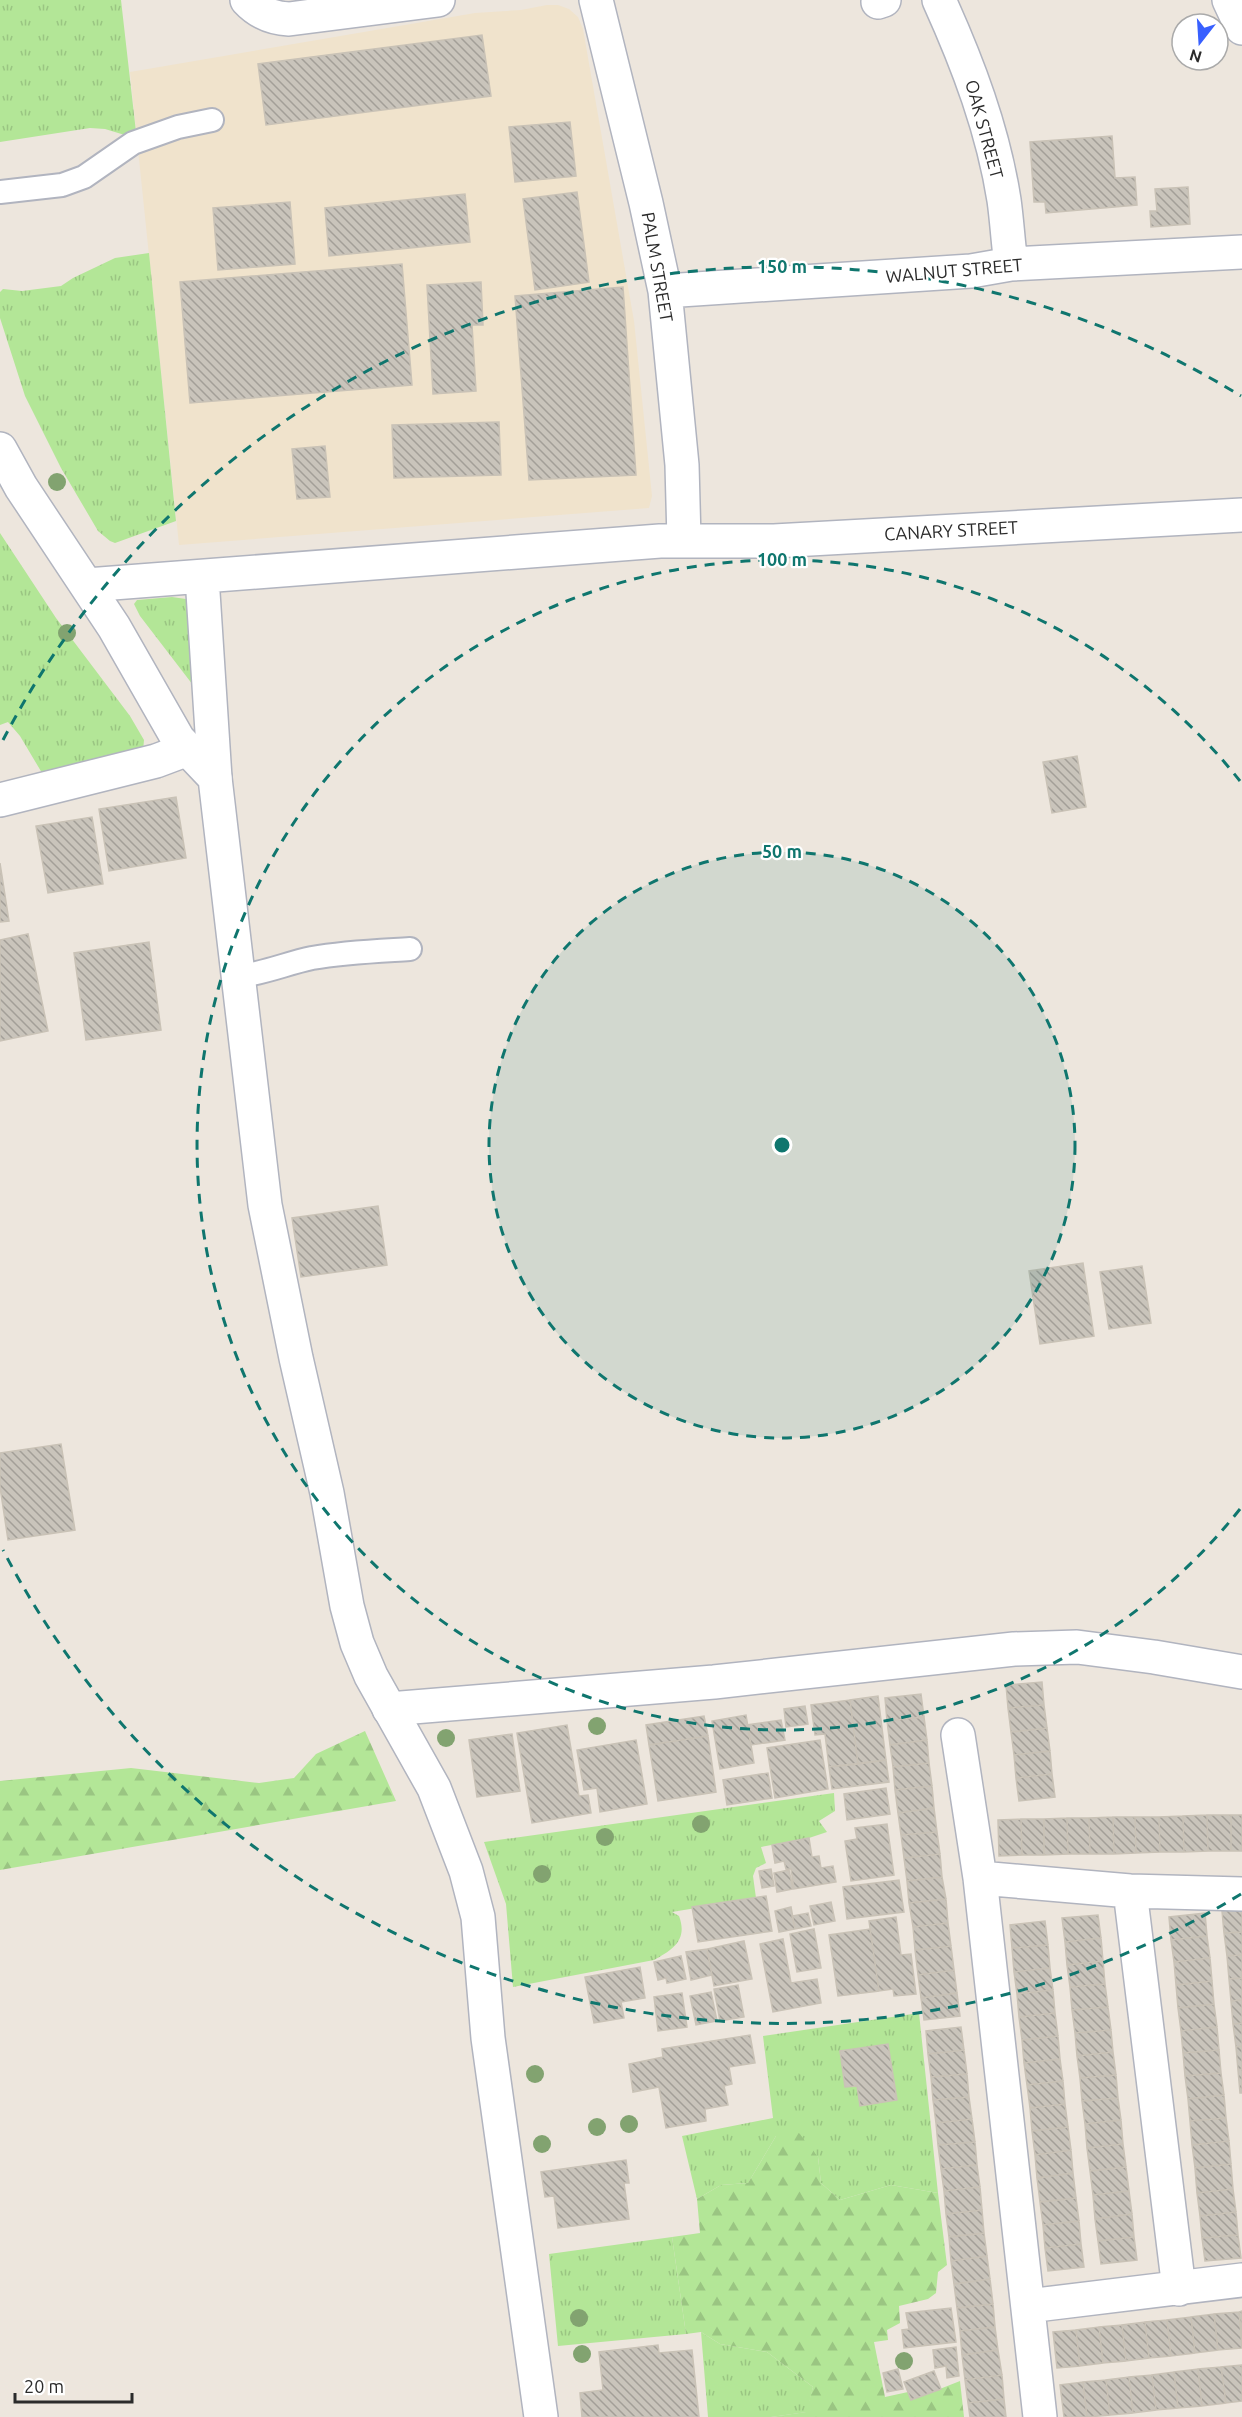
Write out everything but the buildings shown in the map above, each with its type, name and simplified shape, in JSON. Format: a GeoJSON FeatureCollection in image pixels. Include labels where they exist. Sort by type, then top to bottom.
{"type":"FeatureCollection","features":[{"type":"Feature","properties":{"kind":"street"},"geometry":{"type":"LineString","coordinates":[[253,5],[273,18],[289,19],[438,0]]}},
{"type":"Feature","properties":{"kind":"street","name":"PALM STREET"},"geometry":{"type":"LineString","coordinates":[[596,0],[646,203],[665,291],[682,465],[672,540]]}},
{"type":"Feature","properties":{"kind":"street","name":"OAK STREET"},"geometry":{"type":"LineString","coordinates":[[939,0],[976,87],[988,129],[1004,200],[1011,264]]}},
{"type":"Feature","properties":{"kind":"street"},"geometry":{"type":"LineString","coordinates":[[1229,0],[1242,28]]}},
{"type":"Feature","properties":{"kind":"street","name":"WALNUT STREET"},"geometry":{"type":"LineString","coordinates":[[665,291],[971,271],[1011,264],[1242,252]]}},
{"type":"Feature","properties":{"kind":"street"},"geometry":{"type":"LineString","coordinates":[[0,449],[21,487],[87,585],[178,739],[215,778]]}},
{"type":"Feature","properties":{"kind":"street","name":"CANARY STREET"},"geometry":{"type":"LineString","coordinates":[[87,585],[672,540],[774,541],[1242,515]]}},
{"type":"Feature","properties":{"kind":"street"},"geometry":{"type":"LineString","coordinates":[[202,577],[215,778],[240,976],[265,1205],[327,1493],[346,1606],[357,1643],[389,1709],[434,1788],[466,1871],[478,1917],[489,2049],[541,2417]]}},
{"type":"Feature","properties":{"kind":"street"},"geometry":{"type":"LineString","coordinates":[[0,800],[156,761],[188,749]]}},
{"type":"Feature","properties":{"kind":"street"},"geometry":{"type":"LineString","coordinates":[[389,1709],[714,1682],[1014,1648],[1077,1647],[1242,1672]]}},
{"type":"Feature","properties":{"kind":"street"},"geometry":{"type":"LineString","coordinates":[[958,1735],[980,1878],[1040,2417]]}},
{"type":"Feature","properties":{"kind":"street"},"geometry":{"type":"LineString","coordinates":[[980,1878],[1130,1891],[1242,1894]]}},
{"type":"Feature","properties":{"kind":"street"},"geometry":{"type":"LineString","coordinates":[[1130,1891],[1179,2289]]}},
{"type":"Feature","properties":{"kind":"street"},"geometry":{"type":"LineString","coordinates":[[1028,2306],[1242,2280]]}},
{"type":"Feature","properties":{"kind":"lane"},"geometry":{"type":"LineString","coordinates":[[0,192],[62,185],[84,177],[133,143],[178,127],[212,120]]}},
{"type":"Feature","properties":{"kind":"lane"},"geometry":{"type":"LineString","coordinates":[[240,976],[313,958],[358,951],[410,949]]}},
{"type":"Feature","properties":{"kind":"shaded area"},"geometry":{"type":"Polygon","coordinates":[[[558,5],[569,9],[578,17],[583,29],[634,321],[652,496],[649,508],[179,545],[130,72],[475,13],[521,10],[558,5]]]}},
{"type":"Feature","properties":{"kind":"green space"},"geometry":{"type":"Polygon","coordinates":[[[0,0],[121,0],[136,132],[128,136],[105,129],[90,128],[0,142],[0,0]]]}},
{"type":"Feature","properties":{"kind":"green space"},"geometry":{"type":"Polygon","coordinates":[[[149,253],[176,521],[115,543],[98,531],[61,468],[25,396],[0,318],[0,292],[3,289],[22,291],[61,286],[115,258],[149,253]]]}},
{"type":"Feature","properties":{"kind":"green space"},"geometry":{"type":"Polygon","coordinates":[[[0,533],[56,618],[130,716],[144,740],[143,751],[45,778],[20,736],[8,722],[0,725],[0,533]]]}},
{"type":"Feature","properties":{"kind":"green space"},"geometry":{"type":"Polygon","coordinates":[[[172,597],[186,599],[189,604],[196,689],[140,616],[134,604],[137,600],[172,597]]]}},
{"type":"Feature","properties":{"kind":"green space"},"geometry":{"type":"Polygon","coordinates":[[[365,1731],[396,1801],[0,1870],[0,1781],[131,1768],[259,1783],[294,1778],[316,1754],[365,1731]]]}},
{"type":"Feature","properties":{"kind":"green space"},"geometry":{"type":"Polygon","coordinates":[[[834,1793],[835,1811],[819,1821],[827,1832],[809,1838],[761,1847],[766,1863],[756,1868],[753,1876],[756,1898],[672,1912],[679,1916],[682,1932],[673,1948],[661,1956],[654,1960],[513,1987],[506,1904],[484,1842],[834,1793]]]}},
{"type":"Feature","properties":{"kind":"green space"},"geometry":{"type":"Polygon","coordinates":[[[919,2013],[938,2193],[891,2185],[840,2200],[821,2183],[818,2157],[776,2136],[748,2183],[721,2185],[697,2199],[682,2136],[773,2118],[763,2036],[919,2013]]]}},
{"type":"Feature","properties":{"kind":"green space"},"geometry":{"type":"Polygon","coordinates":[[[799,2133],[818,2157],[821,2183],[840,2200],[891,2185],[938,2193],[947,2265],[938,2272],[936,2293],[928,2299],[899,2306],[900,2323],[887,2330],[888,2340],[874,2342],[885,2397],[908,2392],[912,2400],[960,2381],[964,2417],[771,2417],[806,2412],[813,2387],[767,2352],[720,2344],[701,2332],[686,2334],[672,2237],[700,2233],[697,2199],[721,2185],[748,2183],[776,2136],[799,2133]]]}},
{"type":"Feature","properties":{"kind":"green space"},"geometry":{"type":"Polygon","coordinates":[[[672,2237],[686,2334],[558,2346],[549,2254],[672,2237]]]}},
{"type":"Feature","properties":{"kind":"green space"},"geometry":{"type":"Polygon","coordinates":[[[701,2332],[720,2344],[767,2352],[813,2387],[807,2412],[771,2417],[708,2417],[701,2332]]]}}]}
